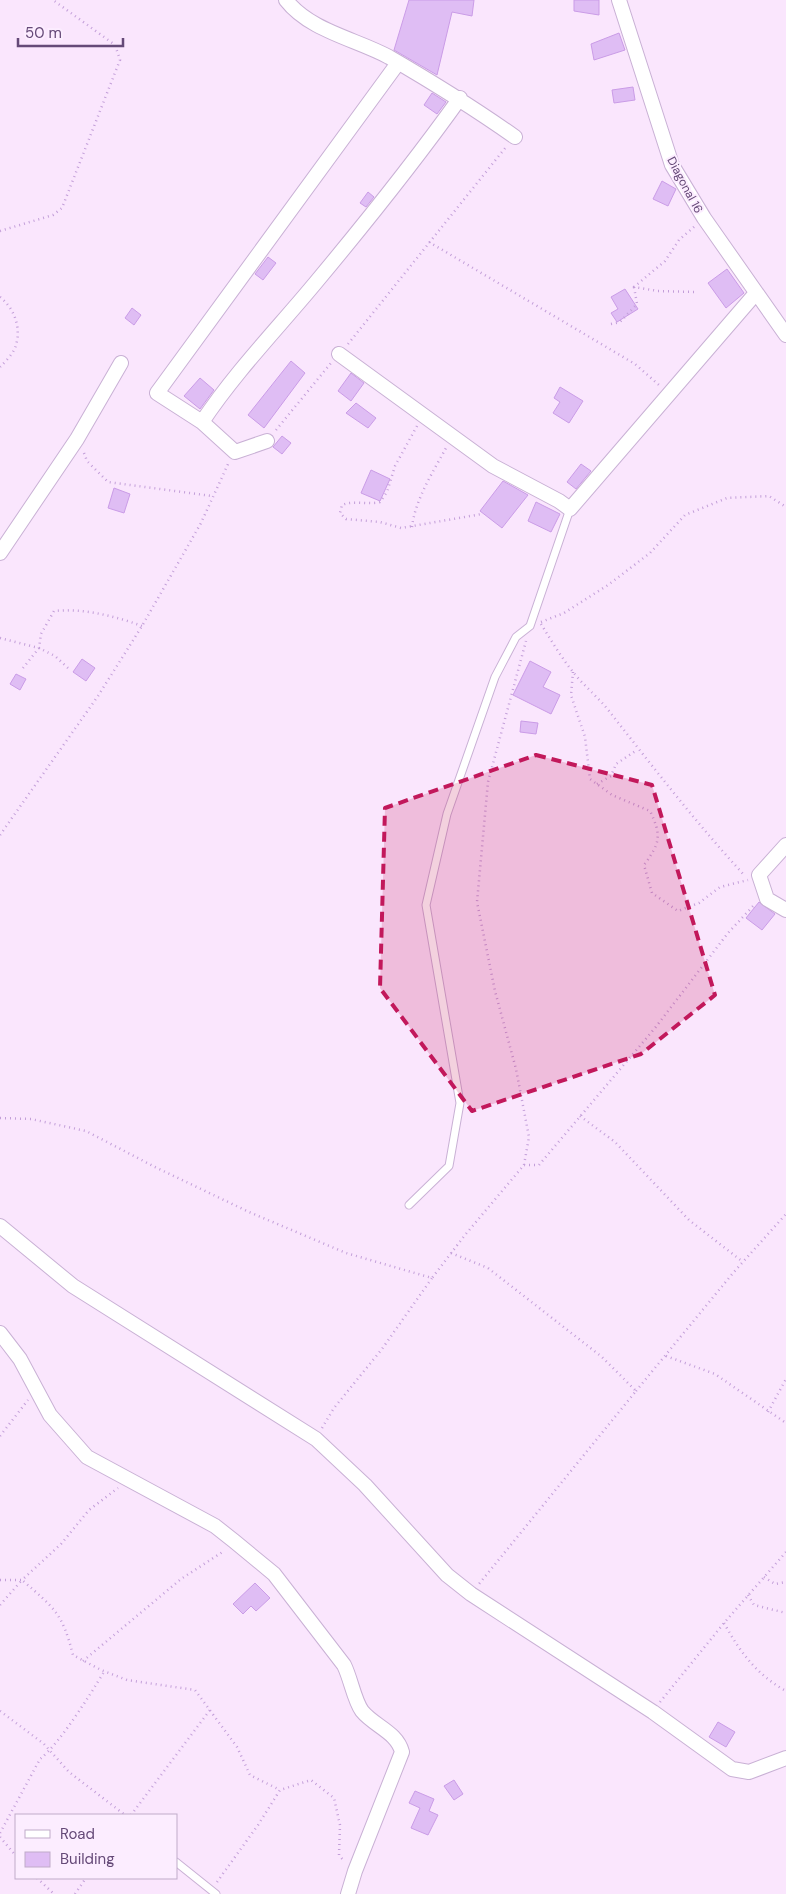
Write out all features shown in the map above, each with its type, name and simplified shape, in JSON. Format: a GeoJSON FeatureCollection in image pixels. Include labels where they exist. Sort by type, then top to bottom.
{"type":"FeatureCollection","features":[{"type":"Feature","properties":{"kind":"street"},"geometry":{"type":"LineString","coordinates":[[286,0],[295,11],[398,63],[460,98],[515,136]]}},
{"type":"Feature","properties":{"kind":"street","name":"Diagonal 16"},"geometry":{"type":"LineString","coordinates":[[619,0],[672,165],[704,218],[782,329]]}},
{"type":"Feature","properties":{"kind":"street"},"geometry":{"type":"LineString","coordinates":[[267,441],[235,452],[202,422],[157,392],[398,63]]}},
{"type":"Feature","properties":{"kind":"street"},"geometry":{"type":"LineString","coordinates":[[202,422],[222,392],[353,237],[460,98]]}},
{"type":"Feature","properties":{"kind":"street"},"geometry":{"type":"LineString","coordinates":[[339,354],[493,466],[559,500],[570,509],[756,293]]}},
{"type":"Feature","properties":{"kind":"street"},"geometry":{"type":"LineString","coordinates":[[0,553],[76,439],[121,363]]}},
{"type":"Feature","properties":{"kind":"street"},"geometry":{"type":"LineString","coordinates":[[786,845],[759,874],[758,885],[766,899],[786,910]]}},
{"type":"Feature","properties":{"kind":"street"},"geometry":{"type":"LineString","coordinates":[[0,1226],[73,1286],[316,1439],[365,1485],[447,1575],[471,1594],[653,1712],[732,1769],[749,1772],[786,1758]]}},
{"type":"Feature","properties":{"kind":"street"},"geometry":{"type":"LineString","coordinates":[[0,1333],[20,1359],[50,1416],[87,1457],[214,1526],[274,1574],[344,1665],[352,1680],[356,1702],[363,1713],[400,1742],[402,1752],[354,1870],[348,1894]]}},
{"type":"Feature","properties":{"kind":"lane"},"geometry":{"type":"LineString","coordinates":[[409,1205],[449,1166],[460,1103],[426,905],[447,814],[495,677],[516,637],[530,626],[570,509]]}},
{"type":"Feature","properties":{"kind":"lane"},"geometry":{"type":"LineString","coordinates":[[178,1864],[214,1892]]}},
{"type":"Feature","properties":{"kind":"path"},"geometry":{"type":"LineString","coordinates":[[0,231],[53,216],[62,208],[120,60],[115,45],[53,0]]}},
{"type":"Feature","properties":{"kind":"path"},"geometry":{"type":"LineString","coordinates":[[267,441],[515,136]]}},
{"type":"Feature","properties":{"kind":"path"},"geometry":{"type":"LineString","coordinates":[[634,286],[665,261],[679,240],[704,218]]}},
{"type":"Feature","properties":{"kind":"path"},"geometry":{"type":"LineString","coordinates":[[429,242],[635,364],[668,394]]}},
{"type":"Feature","properties":{"kind":"path"},"geometry":{"type":"LineString","coordinates":[[634,286],[658,291],[694,292]]}},
{"type":"Feature","properties":{"kind":"path"},"geometry":{"type":"LineString","coordinates":[[611,324],[620,322],[637,304],[634,286]]}},
{"type":"Feature","properties":{"kind":"path"},"geometry":{"type":"LineString","coordinates":[[0,297],[8,304],[15,316],[18,330],[15,349],[0,368]]}},
{"type":"Feature","properties":{"kind":"path"},"geometry":{"type":"LineString","coordinates":[[421,413],[416,431],[395,466],[387,492],[380,502],[372,504],[349,502],[342,505],[340,513],[346,518],[380,522],[401,528],[482,514]]}},
{"type":"Feature","properties":{"kind":"path"},"geometry":{"type":"LineString","coordinates":[[412,527],[413,517],[422,496],[453,436]]}},
{"type":"Feature","properties":{"kind":"path"},"geometry":{"type":"LineString","coordinates":[[76,439],[87,461],[108,482],[212,496]]}},
{"type":"Feature","properties":{"kind":"path"},"geometry":{"type":"LineString","coordinates":[[0,835],[98,696],[142,626],[201,523],[212,496],[235,452]]}},
{"type":"Feature","properties":{"kind":"path"},"geometry":{"type":"LineString","coordinates":[[316,1439],[334,1408],[382,1349],[432,1278],[524,1165],[529,1137],[516,1069],[495,991],[477,902],[488,782],[518,678],[530,626],[564,613],[608,585],[650,553],[685,515],[727,498],[769,496],[786,507]]}},
{"type":"Feature","properties":{"kind":"path"},"geometry":{"type":"LineString","coordinates":[[23,668],[40,648],[40,634],[54,611],[68,610],[117,617],[142,626]]}},
{"type":"Feature","properties":{"kind":"path"},"geometry":{"type":"LineString","coordinates":[[540,622],[573,672],[608,709],[638,750],[711,839],[758,885]]}},
{"type":"Feature","properties":{"kind":"path"},"geometry":{"type":"LineString","coordinates":[[0,638],[40,648],[55,656],[68,668]]}},
{"type":"Feature","properties":{"kind":"path"},"geometry":{"type":"LineString","coordinates":[[573,672],[571,695],[585,737],[590,779],[612,795],[650,811],[659,830],[654,852],[644,866],[652,893],[678,911],[698,903],[720,887],[758,885]]}},
{"type":"Feature","properties":{"kind":"path"},"geometry":{"type":"LineString","coordinates":[[597,784],[611,776],[616,764],[638,750]]}},
{"type":"Feature","properties":{"kind":"path"},"geometry":{"type":"LineString","coordinates":[[524,1165],[539,1165],[655,1028],[728,933],[758,885]]}},
{"type":"Feature","properties":{"kind":"path"},"geometry":{"type":"LineString","coordinates":[[580,1116],[615,1142],[689,1220],[743,1262]]}},
{"type":"Feature","properties":{"kind":"path"},"geometry":{"type":"LineString","coordinates":[[0,1118],[31,1119],[86,1131],[155,1167],[257,1216],[346,1253],[432,1278]]}},
{"type":"Feature","properties":{"kind":"path"},"geometry":{"type":"LineString","coordinates":[[471,1594],[636,1391],[743,1262],[786,1214]]}},
{"type":"Feature","properties":{"kind":"path"},"geometry":{"type":"LineString","coordinates":[[451,1253],[488,1268],[602,1357],[636,1391]]}},
{"type":"Feature","properties":{"kind":"path"},"geometry":{"type":"LineString","coordinates":[[666,1356],[716,1374],[786,1424]]}},
{"type":"Feature","properties":{"kind":"path"},"geometry":{"type":"LineString","coordinates":[[768,1412],[786,1379]]}},
{"type":"Feature","properties":{"kind":"path"},"geometry":{"type":"LineString","coordinates":[[0,1436],[24,1403],[38,1392]]}},
{"type":"Feature","properties":{"kind":"path"},"geometry":{"type":"LineString","coordinates":[[0,1605],[22,1580],[61,1544],[88,1510],[109,1496],[127,1479]]}},
{"type":"Feature","properties":{"kind":"path"},"geometry":{"type":"LineString","coordinates":[[83,1661],[181,1579],[225,1550],[234,1541]]}},
{"type":"Feature","properties":{"kind":"path"},"geometry":{"type":"LineString","coordinates":[[653,1712],[724,1623],[786,1552]]}},
{"type":"Feature","properties":{"kind":"path"},"geometry":{"type":"LineString","coordinates":[[764,1577],[775,1584],[786,1582]]}},
{"type":"Feature","properties":{"kind":"path"},"geometry":{"type":"LineString","coordinates":[[0,1580],[22,1580],[53,1606],[66,1628],[73,1655],[83,1661],[104,1672],[127,1680],[195,1690],[237,1748],[250,1775],[280,1790]]}},
{"type":"Feature","properties":{"kind":"path"},"geometry":{"type":"LineString","coordinates":[[748,1595],[754,1605],[786,1613]]}},
{"type":"Feature","properties":{"kind":"path"},"geometry":{"type":"LineString","coordinates":[[724,1623],[739,1650],[767,1680],[786,1691]]}},
{"type":"Feature","properties":{"kind":"path"},"geometry":{"type":"LineString","coordinates":[[0,1833],[40,1759],[50,1751],[86,1701],[104,1672]]}},
{"type":"Feature","properties":{"kind":"path"},"geometry":{"type":"LineString","coordinates":[[132,1814],[210,1710]]}},
{"type":"Feature","properties":{"kind":"path"},"geometry":{"type":"LineString","coordinates":[[0,1711],[50,1751],[69,1772],[124,1814]]}},
{"type":"Feature","properties":{"kind":"path"},"geometry":{"type":"LineString","coordinates":[[214,1892],[280,1790],[311,1780],[334,1798],[340,1825],[339,1855],[354,1870]]}},
{"type":"Feature","properties":{"kind":"path"},"geometry":{"type":"LineString","coordinates":[[0,1837],[15,1855]]}},
{"type":"Feature","properties":{"kind":"path"},"geometry":{"type":"LineString","coordinates":[[38,1879],[54,1894]]}},
{"type":"Feature","properties":{"kind":"path"},"geometry":{"type":"LineString","coordinates":[[75,1894],[85,1879]]}},
{"type":"Feature","properties":{"kind":"highlighted area"},"geometry":{"type":"Polygon","coordinates":[[[536,755],[652,785],[715,995],[641,1054],[472,1111],[380,988],[385,808],[536,755]]]}},
{"type":"Feature","properties":{"kind":"building"},"geometry":{"type":"Polygon","coordinates":[[[409,0],[474,0],[472,16],[452,12],[437,75],[394,50],[409,0]]]}},
{"type":"Feature","properties":{"kind":"building"},"geometry":{"type":"Polygon","coordinates":[[[574,0],[599,0],[599,15],[574,11],[574,0]]]}},
{"type":"Feature","properties":{"kind":"building"},"geometry":{"type":"Polygon","coordinates":[[[619,33],[625,50],[594,60],[591,44],[619,33]]]}},
{"type":"Feature","properties":{"kind":"building"},"geometry":{"type":"Polygon","coordinates":[[[633,87],[635,100],[614,103],[612,90],[633,87]]]}},
{"type":"Feature","properties":{"kind":"building"},"geometry":{"type":"Polygon","coordinates":[[[432,93],[446,102],[437,114],[424,105],[432,93]]]}},
{"type":"Feature","properties":{"kind":"building"},"geometry":{"type":"Polygon","coordinates":[[[662,181],[676,189],[668,206],[653,199],[662,181]]]}},
{"type":"Feature","properties":{"kind":"building"},"geometry":{"type":"Polygon","coordinates":[[[368,192],[374,197],[366,207],[360,203],[368,192]]]}},
{"type":"Feature","properties":{"kind":"building"},"geometry":{"type":"Polygon","coordinates":[[[268,257],[276,263],[263,280],[255,274],[268,257]]]}},
{"type":"Feature","properties":{"kind":"building"},"geometry":{"type":"Polygon","coordinates":[[[727,269],[744,293],[726,308],[708,283],[727,269]]]}},
{"type":"Feature","properties":{"kind":"building"},"geometry":{"type":"Polygon","coordinates":[[[625,289],[638,309],[617,322],[611,313],[618,309],[611,297],[625,289]]]}},
{"type":"Feature","properties":{"kind":"building"},"geometry":{"type":"Polygon","coordinates":[[[132,308],[141,315],[134,325],[125,318],[132,308]]]}},
{"type":"Feature","properties":{"kind":"building"},"geometry":{"type":"Polygon","coordinates":[[[291,361],[305,373],[264,428],[248,415],[291,361]]]}},
{"type":"Feature","properties":{"kind":"building"},"geometry":{"type":"Polygon","coordinates":[[[351,373],[364,383],[351,401],[338,391],[351,373]]]}},
{"type":"Feature","properties":{"kind":"building"},"geometry":{"type":"Polygon","coordinates":[[[200,378],[214,390],[200,409],[184,396],[200,378]]]}},
{"type":"Feature","properties":{"kind":"building"},"geometry":{"type":"Polygon","coordinates":[[[560,387],[583,401],[569,423],[553,413],[560,402],[554,398],[560,387]]]}},
{"type":"Feature","properties":{"kind":"building"},"geometry":{"type":"Polygon","coordinates":[[[356,403],[376,418],[368,428],[346,413],[356,403]]]}},
{"type":"Feature","properties":{"kind":"building"},"geometry":{"type":"Polygon","coordinates":[[[282,436],[291,443],[282,454],[273,447],[282,436]]]}},
{"type":"Feature","properties":{"kind":"building"},"geometry":{"type":"Polygon","coordinates":[[[581,464],[591,471],[576,489],[567,482],[581,464]]]}},
{"type":"Feature","properties":{"kind":"building"},"geometry":{"type":"Polygon","coordinates":[[[371,470],[390,479],[380,501],[361,493],[371,470]]]}},
{"type":"Feature","properties":{"kind":"building"},"geometry":{"type":"Polygon","coordinates":[[[503,481],[528,495],[502,528],[480,511],[503,481]]]}},
{"type":"Feature","properties":{"kind":"building"},"geometry":{"type":"Polygon","coordinates":[[[114,488],[130,494],[124,513],[108,508],[114,488]]]}},
{"type":"Feature","properties":{"kind":"building"},"geometry":{"type":"Polygon","coordinates":[[[536,502],[560,514],[551,532],[528,521],[536,502]]]}},
{"type":"Feature","properties":{"kind":"building"},"geometry":{"type":"Polygon","coordinates":[[[82,659],[95,668],[86,681],[73,672],[82,659]]]}},
{"type":"Feature","properties":{"kind":"building"},"geometry":{"type":"Polygon","coordinates":[[[530,661],[551,672],[543,687],[560,695],[551,714],[513,695],[530,661]]]}},
{"type":"Feature","properties":{"kind":"building"},"geometry":{"type":"Polygon","coordinates":[[[16,674],[26,679],[20,690],[10,684],[16,674]]]}},
{"type":"Feature","properties":{"kind":"building"},"geometry":{"type":"Polygon","coordinates":[[[521,721],[538,723],[536,734],[520,732],[521,721]]]}},
{"type":"Feature","properties":{"kind":"building"},"geometry":{"type":"Polygon","coordinates":[[[759,902],[775,914],[762,930],[746,918],[759,902]]]}},
{"type":"Feature","properties":{"kind":"building"},"geometry":{"type":"Polygon","coordinates":[[[255,1583],[270,1598],[256,1611],[251,1606],[243,1614],[233,1604],[255,1583]]]}},
{"type":"Feature","properties":{"kind":"building"},"geometry":{"type":"Polygon","coordinates":[[[718,1722],[735,1732],[726,1747],[709,1737],[718,1722]]]}},
{"type":"Feature","properties":{"kind":"building"},"geometry":{"type":"Polygon","coordinates":[[[454,1780],[463,1794],[454,1800],[444,1786],[454,1780]]]}},
{"type":"Feature","properties":{"kind":"building"},"geometry":{"type":"Polygon","coordinates":[[[415,1791],[434,1799],[429,1811],[438,1815],[428,1835],[411,1828],[420,1808],[409,1803],[415,1791]]]}}]}
